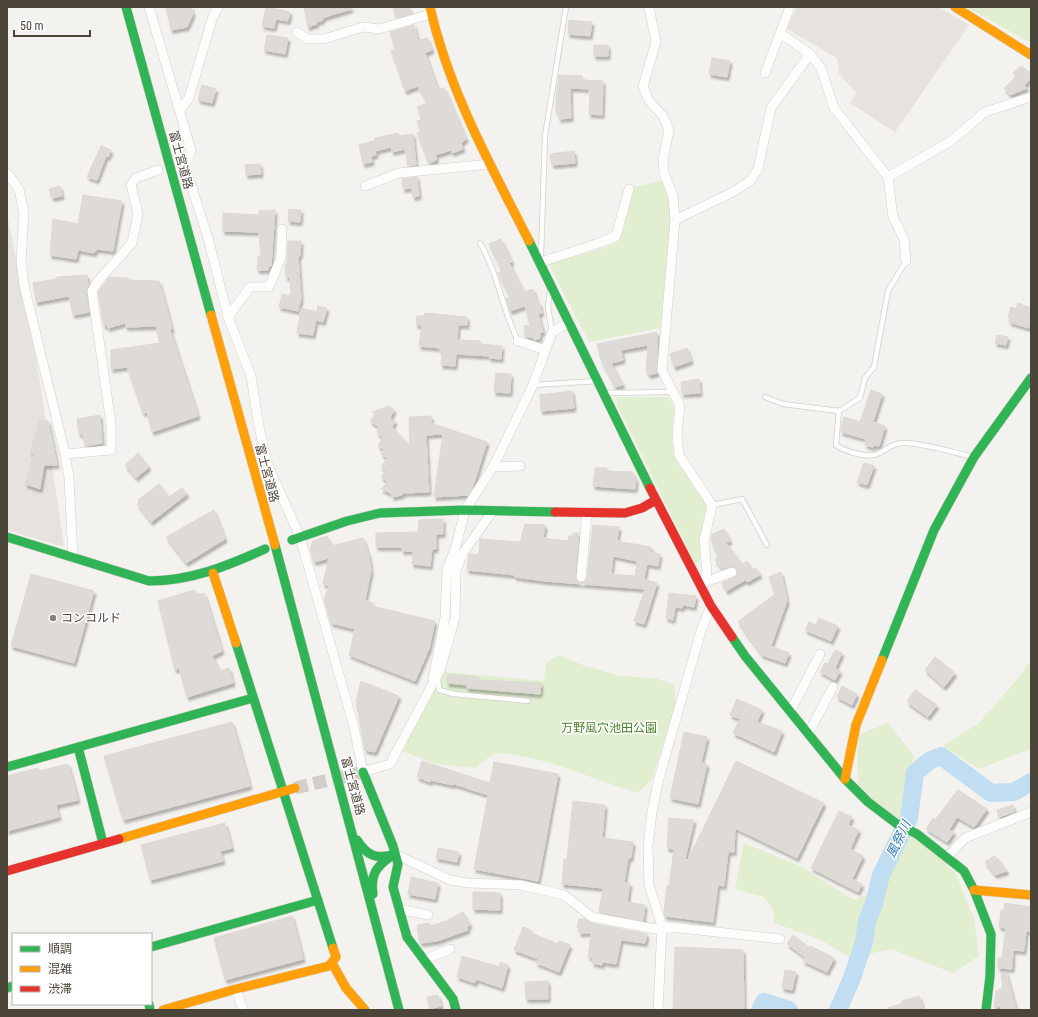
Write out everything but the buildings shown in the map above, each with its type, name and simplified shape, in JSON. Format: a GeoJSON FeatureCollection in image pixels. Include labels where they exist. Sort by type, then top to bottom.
{"type":"FeatureCollection","features":[{"type":"Feature","properties":{"kind":"main road","name":"富士宮道路"},"geometry":{"type":"LineString","coordinates":[[126,7],[352,831],[381,946]]}},
{"type":"Feature","properties":{"kind":"main road"},"geometry":{"type":"LineString","coordinates":[[956,7],[1031,55]]}},
{"type":"Feature","properties":{"kind":"main road"},"geometry":{"type":"LineString","coordinates":[[430,10],[437,38],[464,112],[541,262],[656,500],[703,585],[711,606],[745,656],[846,779],[868,802],[896,824],[917,834],[964,871],[974,890],[991,934],[990,976],[986,1010]]}},
{"type":"Feature","properties":{"kind":"main road"},"geometry":{"type":"LineString","coordinates":[[846,779],[856,725],[934,530],[974,457],[1031,378]]}},
{"type":"Feature","properties":{"kind":"main road"},"geometry":{"type":"LineString","coordinates":[[296,538],[347,520],[380,513],[465,510],[492,512],[625,513],[642,508],[656,500]]}},
{"type":"Feature","properties":{"kind":"main road"},"geometry":{"type":"LineString","coordinates":[[7,538],[149,581],[166,582],[186,580],[213,573],[265,549]]}},
{"type":"Feature","properties":{"kind":"main road"},"geometry":{"type":"LineString","coordinates":[[163,1010],[236,989],[329,966],[336,957],[213,573]]}},
{"type":"Feature","properties":{"kind":"main road"},"geometry":{"type":"LineString","coordinates":[[7,767],[253,698]]}},
{"type":"Feature","properties":{"kind":"main road"},"geometry":{"type":"LineString","coordinates":[[78,747],[103,844]]}},
{"type":"Feature","properties":{"kind":"main road"},"geometry":{"type":"LineString","coordinates":[[363,772],[393,846],[398,864],[393,887],[407,937],[452,999],[456,1010]]}},
{"type":"Feature","properties":{"kind":"main road"},"geometry":{"type":"LineString","coordinates":[[7,871],[296,788]]}},
{"type":"Feature","properties":{"kind":"main road"},"geometry":{"type":"LineString","coordinates":[[352,831],[366,854],[378,858],[395,854]]}},
{"type":"Feature","properties":{"kind":"main road"},"geometry":{"type":"LineString","coordinates":[[395,854],[378,865],[373,874],[371,884],[381,930],[381,946],[398,1010]]}},
{"type":"Feature","properties":{"kind":"main road"},"geometry":{"type":"LineString","coordinates":[[974,890],[1031,895]]}},
{"type":"Feature","properties":{"kind":"main road"},"geometry":{"type":"LineString","coordinates":[[152,947],[318,900]]}},
{"type":"Feature","properties":{"kind":"main road"},"geometry":{"type":"LineString","coordinates":[[332,963],[347,991],[365,1010]]}},
{"type":"Feature","properties":{"kind":"street"},"geometry":{"type":"LineString","coordinates":[[149,7],[191,150],[188,159],[184,163],[208,238],[228,317],[251,376],[258,422],[267,463],[296,538],[352,720],[363,772],[390,764],[438,674],[455,618],[456,570],[463,553],[492,512]]}},
{"type":"Feature","properties":{"kind":"street"},"geometry":{"type":"LineString","coordinates":[[180,110],[189,98],[212,19],[218,7]]}},
{"type":"Feature","properties":{"kind":"street"},"geometry":{"type":"LineString","coordinates":[[649,7],[656,42],[643,86],[649,101],[663,116],[669,130],[663,159],[664,174],[672,196],[675,220],[662,370],[680,406],[677,436],[679,455],[712,505],[704,541],[707,572],[703,585]]}},
{"type":"Feature","properties":{"kind":"street"},"geometry":{"type":"LineString","coordinates":[[765,72],[790,7]]}},
{"type":"Feature","properties":{"kind":"street"},"geometry":{"type":"LineString","coordinates":[[297,32],[307,39],[324,39],[363,27],[380,29],[430,10]]}},
{"type":"Feature","properties":{"kind":"street"},"geometry":{"type":"LineString","coordinates":[[780,33],[810,54],[821,68],[834,108],[888,177],[893,217],[904,239],[906,260]]}},
{"type":"Feature","properties":{"kind":"street"},"geometry":{"type":"LineString","coordinates":[[675,220],[733,192],[750,181],[758,170],[771,108],[810,54]]}},
{"type":"Feature","properties":{"kind":"street"},"geometry":{"type":"LineString","coordinates":[[888,177],[951,141],[985,112],[1031,97]]}},
{"type":"Feature","properties":{"kind":"street"},"geometry":{"type":"LineString","coordinates":[[365,186],[399,173],[490,164]]}},
{"type":"Feature","properties":{"kind":"street"},"geometry":{"type":"LineString","coordinates":[[64,454],[111,450],[110,424],[92,292],[98,280],[132,243],[138,214],[131,186],[136,178],[158,170]]}},
{"type":"Feature","properties":{"kind":"street"},"geometry":{"type":"LineString","coordinates":[[7,173],[19,189],[24,214],[21,261],[24,285],[69,478],[73,558]]}},
{"type":"Feature","properties":{"kind":"street"},"geometry":{"type":"LineString","coordinates":[[541,262],[616,236],[629,189]]}},
{"type":"Feature","properties":{"kind":"street"},"geometry":{"type":"LineString","coordinates":[[228,317],[250,288],[269,287],[281,258],[282,228]]}},
{"type":"Feature","properties":{"kind":"street"},"geometry":{"type":"LineString","coordinates":[[431,687],[445,617],[447,570],[456,546],[465,510],[493,467],[533,385],[552,332],[570,322]]}},
{"type":"Feature","properties":{"kind":"street"},"geometry":{"type":"LineString","coordinates":[[518,341],[546,350]]}},
{"type":"Feature","properties":{"kind":"street"},"geometry":{"type":"LineString","coordinates":[[493,467],[520,466]]}},
{"type":"Feature","properties":{"kind":"street"},"geometry":{"type":"LineString","coordinates":[[581,577],[587,513]]}},
{"type":"Feature","properties":{"kind":"street"},"geometry":{"type":"LineString","coordinates":[[703,585],[732,572]]}},
{"type":"Feature","properties":{"kind":"street"},"geometry":{"type":"LineString","coordinates":[[658,1010],[662,926],[650,885],[648,846],[652,812],[701,632],[711,606]]}},
{"type":"Feature","properties":{"kind":"street"},"geometry":{"type":"LineString","coordinates":[[790,712],[820,654]]}},
{"type":"Feature","properties":{"kind":"street"},"geometry":{"type":"LineString","coordinates":[[808,734],[833,687]]}},
{"type":"Feature","properties":{"kind":"street"},"geometry":{"type":"LineString","coordinates":[[946,857],[965,838],[1031,812]]}},
{"type":"Feature","properties":{"kind":"street"},"geometry":{"type":"LineString","coordinates":[[395,854],[450,880],[468,883],[521,885],[564,895],[592,917],[655,929],[662,926],[780,939]]}},
{"type":"Feature","properties":{"kind":"street"},"geometry":{"type":"LineString","coordinates":[[399,909],[428,915]]}},
{"type":"Feature","properties":{"kind":"street"},"geometry":{"type":"LineString","coordinates":[[424,960],[450,949]]}},
{"type":"Feature","properties":{"kind":"street"},"geometry":{"type":"LineString","coordinates":[[236,989],[243,1010]]}},
{"type":"Feature","properties":{"kind":"lane"},"geometry":{"type":"LineString","coordinates":[[541,262],[545,136],[566,7]]}},
{"type":"Feature","properties":{"kind":"lane"},"geometry":{"type":"LineString","coordinates":[[480,243],[488,257],[511,326],[518,341]]}},
{"type":"Feature","properties":{"kind":"lane"},"geometry":{"type":"LineString","coordinates":[[765,396],[783,404],[839,411],[860,398],[865,378],[874,367],[888,291],[906,260]]}},
{"type":"Feature","properties":{"kind":"lane"},"geometry":{"type":"LineString","coordinates":[[551,283],[548,307],[552,332]]}},
{"type":"Feature","properties":{"kind":"lane"},"geometry":{"type":"LineString","coordinates":[[533,385],[598,381]]}},
{"type":"Feature","properties":{"kind":"lane"},"geometry":{"type":"LineString","coordinates":[[604,393],[672,392]]}},
{"type":"Feature","properties":{"kind":"lane"},"geometry":{"type":"LineString","coordinates":[[839,411],[836,445],[840,448],[859,454],[874,455],[890,445],[904,443],[974,457]]}},
{"type":"Feature","properties":{"kind":"lane"},"geometry":{"type":"LineString","coordinates":[[712,505],[742,499],[767,544]]}},
{"type":"Feature","properties":{"kind":"lane"},"geometry":{"type":"LineString","coordinates":[[438,674],[439,690],[449,693],[528,701]]}},
{"type":"Feature","properties":{"kind":"shaded area"},"geometry":{"type":"Polygon","coordinates":[[[797,7],[939,7],[969,25],[895,132],[850,103],[857,93],[839,74],[837,58],[787,29],[797,7]]]}},
{"type":"Feature","properties":{"kind":"shaded area"},"geometry":{"type":"Polygon","coordinates":[[[7,214],[38,369],[64,547],[7,530],[7,214]]]}},
{"type":"Feature","properties":{"kind":"green space"},"geometry":{"type":"Polygon","coordinates":[[[966,7],[1031,7],[1031,43],[966,7]]]}},
{"type":"Feature","properties":{"kind":"green space"},"geometry":{"type":"Polygon","coordinates":[[[662,181],[668,199],[671,220],[661,328],[589,342],[549,264],[601,249],[619,241],[634,187],[662,181]]]}},
{"type":"Feature","properties":{"kind":"green space"},"geometry":{"type":"Polygon","coordinates":[[[616,397],[668,397],[674,407],[672,438],[674,457],[707,506],[700,540],[700,561],[695,564],[617,405],[616,397]]]}},
{"type":"Feature","properties":{"kind":"green space","name":"万野風穴池田公園"},"geometry":{"type":"Polygon","coordinates":[[[558,655],[585,666],[620,676],[655,678],[674,684],[676,705],[652,779],[638,793],[567,768],[531,758],[494,753],[475,768],[435,764],[400,750],[444,672],[544,681],[546,663],[558,655]]]}},
{"type":"Feature","properties":{"kind":"green space"},"geometry":{"type":"Polygon","coordinates":[[[1031,660],[1031,749],[979,769],[943,746],[979,723],[1015,682],[1031,660]]]}},
{"type":"Feature","properties":{"kind":"green space"},"geometry":{"type":"Polygon","coordinates":[[[888,723],[914,756],[906,786],[917,834],[956,874],[974,918],[979,956],[953,973],[891,949],[851,958],[819,939],[774,923],[773,910],[764,897],[735,889],[744,843],[800,866],[854,900],[877,891],[898,839],[888,817],[858,786],[857,735],[888,723]]]}},
{"type":"Feature","properties":{"kind":"waterway","name":"風祭川"},"geometry":{"type":"LineString","coordinates":[[838,1010],[852,978],[864,942],[867,921],[874,904],[881,875],[909,818],[915,773],[929,761],[941,756],[991,793],[1014,792],[1031,782]]}},
{"type":"Feature","properties":{"kind":"waterway","name":"風祭川"},"geometry":{"type":"LineString","coordinates":[[760,1010],[764,1002],[789,1010]]}},
{"type":"Feature","properties":{"kind":"tunnel"},"geometry":{"type":"LineString","coordinates":[[295,788],[363,772]]}},
{"type":"Feature","properties":{"kind":"traffic: fast"},"geometry":{"type":"LineString","coordinates":[[126,7],[211,315]]}},
{"type":"Feature","properties":{"kind":"traffic: fast"},"geometry":{"type":"LineString","coordinates":[[529,241],[650,488]]}},
{"type":"Feature","properties":{"kind":"traffic: fast"},"geometry":{"type":"LineString","coordinates":[[882,660],[934,530],[974,457],[1031,378]]}},
{"type":"Feature","properties":{"kind":"traffic: fast"},"geometry":{"type":"LineString","coordinates":[[292,540],[347,521],[380,513],[465,510],[555,512]]}},
{"type":"Feature","properties":{"kind":"traffic: fast"},"geometry":{"type":"LineString","coordinates":[[7,537],[149,581],[194,575],[223,567],[265,549]]}},
{"type":"Feature","properties":{"kind":"traffic: fast"},"geometry":{"type":"LineString","coordinates":[[275,545],[399,1010]]}},
{"type":"Feature","properties":{"kind":"traffic: fast"},"geometry":{"type":"LineString","coordinates":[[732,637],[745,656],[845,779],[868,802],[897,824],[917,834],[964,871],[974,890],[991,934],[990,976],[986,1010]]}},
{"type":"Feature","properties":{"kind":"traffic: fast"},"geometry":{"type":"LineString","coordinates":[[236,643],[333,948]]}},
{"type":"Feature","properties":{"kind":"traffic: fast"},"geometry":{"type":"LineString","coordinates":[[7,767],[253,698]]}},
{"type":"Feature","properties":{"kind":"traffic: fast"},"geometry":{"type":"LineString","coordinates":[[78,747],[103,843]]}},
{"type":"Feature","properties":{"kind":"traffic: fast"},"geometry":{"type":"LineString","coordinates":[[363,772],[393,846],[398,864],[393,887],[407,937],[453,999],[456,1010]]}},
{"type":"Feature","properties":{"kind":"traffic: fast"},"geometry":{"type":"LineString","coordinates":[[357,840],[365,850],[373,855],[383,857],[395,854]]}},
{"type":"Feature","properties":{"kind":"traffic: fast"},"geometry":{"type":"LineString","coordinates":[[373,894],[372,882],[375,872],[381,864],[391,856]]}},
{"type":"Feature","properties":{"kind":"traffic: fast"},"geometry":{"type":"LineString","coordinates":[[152,947],[318,900]]}},
{"type":"Feature","properties":{"kind":"traffic: fast"},"geometry":{"type":"LineString","coordinates":[[7,988],[12,986]]}},
{"type":"Feature","properties":{"kind":"traffic: fast"},"geometry":{"type":"LineString","coordinates":[[149,1005],[150,1010]]}},
{"type":"Feature","properties":{"kind":"traffic: slow"},"geometry":{"type":"LineString","coordinates":[[430,7],[438,38],[459,98],[529,241]]}},
{"type":"Feature","properties":{"kind":"traffic: slow"},"geometry":{"type":"LineString","coordinates":[[955,7],[1031,55]]}},
{"type":"Feature","properties":{"kind":"traffic: slow"},"geometry":{"type":"LineString","coordinates":[[211,315],[275,545]]}},
{"type":"Feature","properties":{"kind":"traffic: slow"},"geometry":{"type":"LineString","coordinates":[[213,573],[236,643]]}},
{"type":"Feature","properties":{"kind":"traffic: slow"},"geometry":{"type":"LineString","coordinates":[[845,779],[856,725],[882,660]]}},
{"type":"Feature","properties":{"kind":"traffic: slow"},"geometry":{"type":"LineString","coordinates":[[119,839],[295,788]]}},
{"type":"Feature","properties":{"kind":"traffic: slow"},"geometry":{"type":"LineString","coordinates":[[974,890],[1031,895]]}},
{"type":"Feature","properties":{"kind":"traffic: slow"},"geometry":{"type":"LineString","coordinates":[[163,1010],[236,989],[329,966],[336,957],[333,948]]}},
{"type":"Feature","properties":{"kind":"traffic: slow"},"geometry":{"type":"LineString","coordinates":[[332,963],[346,988],[365,1010]]}},
{"type":"Feature","properties":{"kind":"traffic: jam"},"geometry":{"type":"LineString","coordinates":[[650,488],[711,606],[732,637]]}},
{"type":"Feature","properties":{"kind":"traffic: jam"},"geometry":{"type":"LineString","coordinates":[[555,512],[625,513],[642,508],[656,500]]}},
{"type":"Feature","properties":{"kind":"traffic: jam"},"geometry":{"type":"LineString","coordinates":[[7,871],[119,839]]}},
{"type":"Feature","properties":{"kind":"place","name":"コンコルド"},"geometry":{"type":"Point","coordinates":[53,618]}}]}
